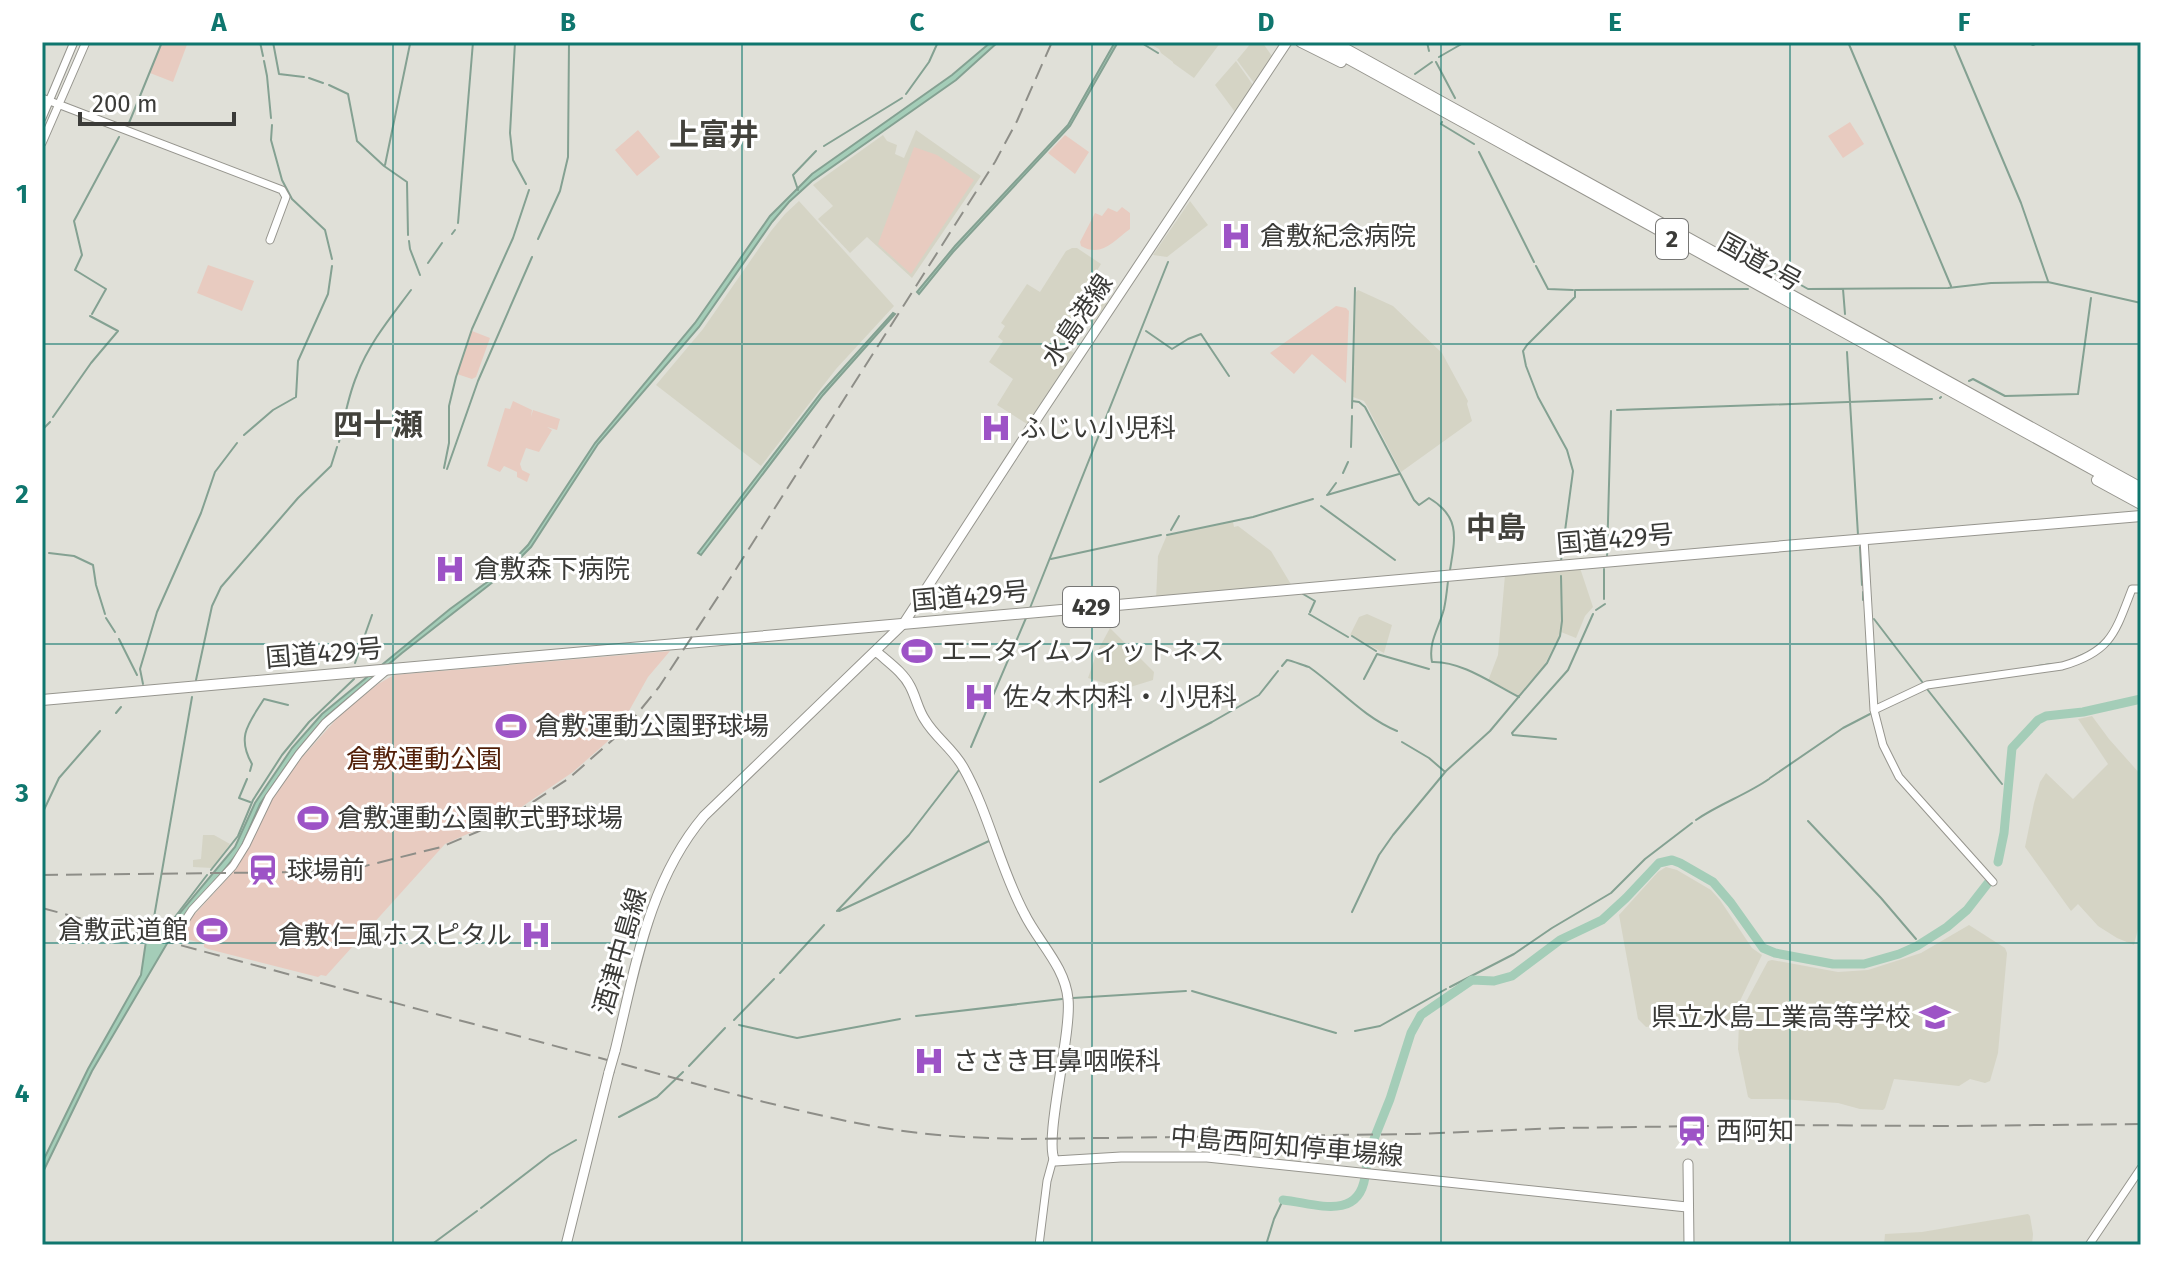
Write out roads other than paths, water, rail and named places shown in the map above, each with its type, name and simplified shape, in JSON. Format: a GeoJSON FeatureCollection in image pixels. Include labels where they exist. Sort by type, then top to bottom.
{"type":"FeatureCollection","features":[{"type":"Feature","properties":{"kind":"highway"},"geometry":{"type":"LineString","coordinates":[[1301,42],[1348,64],[1483,139],[1520,154]]}},
{"type":"Feature","properties":{"kind":"highway","name":"国道2号"},"geometry":{"type":"LineString","coordinates":[[1318,42],[1511,139],[1814,306],[2141,496]]}},
{"type":"Feature","properties":{"kind":"highway","name":"国道2号"},"geometry":{"type":"LineString","coordinates":[[1333,42],[1520,154],[1823,322],[2141,485]]}},
{"type":"Feature","properties":{"kind":"highway"},"geometry":{"type":"LineString","coordinates":[[1346,42],[1494,125],[1511,139]]}},
{"type":"Feature","properties":{"kind":"highway"},"geometry":{"type":"LineString","coordinates":[[1814,306],[1907,353],[2141,485]]}},
{"type":"Feature","properties":{"kind":"highway"},"geometry":{"type":"LineString","coordinates":[[1823,322],[1893,367],[2141,504]]}},
{"type":"Feature","properties":{"kind":"highway"},"geometry":{"type":"LineString","coordinates":[[2108,519],[2128,509],[2126,496]]}},
{"type":"Feature","properties":{"kind":"highway","name":"国道429号"},"geometry":{"type":"LineString","coordinates":[[42,700],[2141,516]]}},
{"type":"Feature","properties":{"kind":"main road","name":"水島港線"},"geometry":{"type":"LineString","coordinates":[[904,623],[1287,42]]}},
{"type":"Feature","properties":{"kind":"main road"},"geometry":{"type":"LineString","coordinates":[[904,623],[877,652],[907,680],[923,718],[963,765],[1023,912],[1065,983],[1069,1016],[1053,1125],[1053,1159]]}},
{"type":"Feature","properties":{"kind":"main road","name":"酒津中島線"},"geometry":{"type":"LineString","coordinates":[[566,1245],[649,917],[665,879],[686,839],[704,816],[877,652]]}},
{"type":"Feature","properties":{"kind":"main road","name":"中島西阿知停車場線"},"geometry":{"type":"LineString","coordinates":[[1053,1159],[1059,1162],[1121,1157],[1207,1157],[1687,1207]]}},
{"type":"Feature","properties":{"kind":"main road"},"geometry":{"type":"LineString","coordinates":[[1688,1164],[1689,1245]]}},
{"type":"Feature","properties":{"kind":"street"},"geometry":{"type":"LineString","coordinates":[[42,118],[46,100],[74,42]]}},
{"type":"Feature","properties":{"kind":"street"},"geometry":{"type":"LineString","coordinates":[[42,143],[86,42]]}},
{"type":"Feature","properties":{"kind":"street"},"geometry":{"type":"LineString","coordinates":[[46,100],[282,190],[286,197],[270,240]]}},
{"type":"Feature","properties":{"kind":"street"},"geometry":{"type":"LineString","coordinates":[[1864,539],[1874,710],[1883,745],[1899,777],[1993,882]]}},
{"type":"Feature","properties":{"kind":"street"},"geometry":{"type":"LineString","coordinates":[[1874,710],[1927,685],[2062,666],[2083,658],[2112,637],[2132,589],[2141,589]]}},
{"type":"Feature","properties":{"kind":"street"},"geometry":{"type":"LineString","coordinates":[[173,939],[192,910],[233,866],[269,797],[299,754],[325,723],[388,669]]}},
{"type":"Feature","properties":{"kind":"street"},"geometry":{"type":"LineString","coordinates":[[1039,1245],[1053,1159]]}},
{"type":"Feature","properties":{"kind":"street"},"geometry":{"type":"LineString","coordinates":[[2089,1245],[2141,1168]]}},
{"type":"Feature","properties":{"kind":"waterway"},"geometry":{"type":"LineString","coordinates":[[129,123],[162,42]]}},
{"type":"Feature","properties":{"kind":"waterway"},"geometry":{"type":"LineString","coordinates":[[260,42],[263,56]]}},
{"type":"Feature","properties":{"kind":"waterway"},"geometry":{"type":"LineString","coordinates":[[273,42],[279,74],[304,77]]}},
{"type":"Feature","properties":{"kind":"waterway"},"geometry":{"type":"LineString","coordinates":[[458,223],[473,42]]}},
{"type":"Feature","properties":{"kind":"waterway"},"geometry":{"type":"LineString","coordinates":[[515,42],[510,133],[513,160],[526,184]]}},
{"type":"Feature","properties":{"kind":"waterway"},"geometry":{"type":"LineString","coordinates":[[538,239],[560,191],[568,157],[569,42]]}},
{"type":"Feature","properties":{"kind":"waterway"},"geometry":{"type":"LineString","coordinates":[[906,94],[929,62],[938,42]]}},
{"type":"Feature","properties":{"kind":"waterway"},"geometry":{"type":"LineString","coordinates":[[1140,42],[1158,53]]}},
{"type":"Feature","properties":{"kind":"waterway"},"geometry":{"type":"LineString","coordinates":[[1427,42],[1429,51]]}},
{"type":"Feature","properties":{"kind":"waterway"},"geometry":{"type":"LineString","coordinates":[[1439,57],[1465,42]]}},
{"type":"Feature","properties":{"kind":"waterway"},"geometry":{"type":"LineString","coordinates":[[1848,42],[1951,286]]}},
{"type":"Feature","properties":{"kind":"waterway"},"geometry":{"type":"LineString","coordinates":[[1953,42],[2021,203],[2048,281]]}},
{"type":"Feature","properties":{"kind":"waterway"},"geometry":{"type":"LineString","coordinates":[[2027,42],[2033,45],[2039,42]]}},
{"type":"Feature","properties":{"kind":"waterway"},"geometry":{"type":"LineString","coordinates":[[385,165],[410,44]]}},
{"type":"Feature","properties":{"kind":"waterway"},"geometry":{"type":"LineString","coordinates":[[264,61],[271,118]]}},
{"type":"Feature","properties":{"kind":"waterway"},"geometry":{"type":"LineString","coordinates":[[1415,74],[1432,62]]}},
{"type":"Feature","properties":{"kind":"waterway"},"geometry":{"type":"LineString","coordinates":[[1436,62],[1455,98]]}},
{"type":"Feature","properties":{"kind":"waterway"},"geometry":{"type":"LineString","coordinates":[[309,78],[323,83]]}},
{"type":"Feature","properties":{"kind":"waterway"},"geometry":{"type":"LineString","coordinates":[[329,85],[348,94],[357,141],[407,182],[408,235]]}},
{"type":"Feature","properties":{"kind":"waterway"},"geometry":{"type":"LineString","coordinates":[[824,146],[902,98]]}},
{"type":"Feature","properties":{"kind":"waterway"},"geometry":{"type":"LineString","coordinates":[[1442,122],[1474,144]]}},
{"type":"Feature","properties":{"kind":"waterway"},"geometry":{"type":"LineString","coordinates":[[272,125],[271,140],[282,180],[292,199],[325,230],[332,259]]}},
{"type":"Feature","properties":{"kind":"waterway"},"geometry":{"type":"LineString","coordinates":[[92,314],[106,289],[75,270],[82,255],[74,221],[119,137]]}},
{"type":"Feature","properties":{"kind":"waterway"},"geometry":{"type":"LineString","coordinates":[[798,190],[793,175],[816,151]]}},
{"type":"Feature","properties":{"kind":"waterway"},"geometry":{"type":"LineString","coordinates":[[1479,152],[1534,262]]}},
{"type":"Feature","properties":{"kind":"waterway"},"geometry":{"type":"LineString","coordinates":[[444,468],[449,443],[449,406],[456,377],[472,329],[513,238],[529,190]]}},
{"type":"Feature","properties":{"kind":"waterway"},"geometry":{"type":"LineString","coordinates":[[452,234],[455,230]]}},
{"type":"Feature","properties":{"kind":"waterway"},"geometry":{"type":"LineString","coordinates":[[409,241],[420,275]]}},
{"type":"Feature","properties":{"kind":"waterway"},"geometry":{"type":"LineString","coordinates":[[428,263],[442,243]]}},
{"type":"Feature","properties":{"kind":"waterway"},"geometry":{"type":"LineString","coordinates":[[447,469],[478,381],[532,257]]}},
{"type":"Feature","properties":{"kind":"waterway"},"geometry":{"type":"LineString","coordinates":[[1030,608],[1168,262]]}},
{"type":"Feature","properties":{"kind":"waterway"},"geometry":{"type":"LineString","coordinates":[[244,435],[273,410],[296,397],[298,361],[328,294],[332,266]]}},
{"type":"Feature","properties":{"kind":"waterway"},"geometry":{"type":"LineString","coordinates":[[1536,266],[1548,289],[1573,290]]}},
{"type":"Feature","properties":{"kind":"waterway"},"geometry":{"type":"LineString","coordinates":[[1773,274],[1778,272],[1808,289],[1948,288],[1991,283],[2048,282],[2141,303]]}},
{"type":"Feature","properties":{"kind":"waterway"},"geometry":{"type":"LineString","coordinates":[[1352,408],[1355,288]]}},
{"type":"Feature","properties":{"kind":"waterway"},"geometry":{"type":"LineString","coordinates":[[1561,561],[1573,471],[1567,450],[1538,397],[1526,366],[1523,351],[1527,345],[1575,297],[1575,290],[1748,289]]}},
{"type":"Feature","properties":{"kind":"waterway"},"geometry":{"type":"LineString","coordinates":[[1843,289],[1845,314]]}},
{"type":"Feature","properties":{"kind":"waterway"},"geometry":{"type":"LineString","coordinates":[[339,442],[351,391],[362,363],[411,290]]}},
{"type":"Feature","properties":{"kind":"waterway"},"geometry":{"type":"LineString","coordinates":[[1969,381],[1973,379],[2005,396],[2078,394],[2091,298]]}},
{"type":"Feature","properties":{"kind":"waterway"},"geometry":{"type":"LineString","coordinates":[[53,417],[118,331],[90,316]]}},
{"type":"Feature","properties":{"kind":"waterway"},"geometry":{"type":"LineString","coordinates":[[1146,331],[1172,349],[1201,334],[1229,376]]}},
{"type":"Feature","properties":{"kind":"waterway"},"geometry":{"type":"LineString","coordinates":[[1847,352],[1858,535]]}},
{"type":"Feature","properties":{"kind":"waterway"},"geometry":{"type":"LineString","coordinates":[[1617,410],[1932,399]]}},
{"type":"Feature","properties":{"kind":"waterway"},"geometry":{"type":"LineString","coordinates":[[1352,401],[1365,407],[1414,500],[1419,505],[1429,498],[1451,521],[1454,538],[1450,570]]}},
{"type":"Feature","properties":{"kind":"waterway"},"geometry":{"type":"LineString","coordinates":[[1607,558],[1611,411]]}},
{"type":"Feature","properties":{"kind":"waterway"},"geometry":{"type":"LineString","coordinates":[[1351,447],[1352,416]]}},
{"type":"Feature","properties":{"kind":"waterway"},"geometry":{"type":"LineString","coordinates":[[42,430],[50,422]]}},
{"type":"Feature","properties":{"kind":"waterway"},"geometry":{"type":"LineString","coordinates":[[143,684],[140,669],[157,612],[201,513],[215,472],[237,443]]}},
{"type":"Feature","properties":{"kind":"waterway"},"geometry":{"type":"LineString","coordinates":[[196,680],[212,606],[221,587],[298,498],[331,466],[337,447]]}},
{"type":"Feature","properties":{"kind":"waterway"},"geometry":{"type":"LineString","coordinates":[[1343,473],[1348,462]]}},
{"type":"Feature","properties":{"kind":"waterway"},"geometry":{"type":"LineString","coordinates":[[1327,495],[1399,474]]}},
{"type":"Feature","properties":{"kind":"waterway"},"geometry":{"type":"LineString","coordinates":[[1328,494],[1336,483]]}},
{"type":"Feature","properties":{"kind":"waterway"},"geometry":{"type":"LineString","coordinates":[[1167,535],[1253,517],[1313,499]]}},
{"type":"Feature","properties":{"kind":"waterway"},"geometry":{"type":"LineString","coordinates":[[1321,506],[1395,560]]}},
{"type":"Feature","properties":{"kind":"waterway"},"geometry":{"type":"LineString","coordinates":[[1171,530],[1179,516]]}},
{"type":"Feature","properties":{"kind":"waterway"},"geometry":{"type":"LineString","coordinates":[[1051,559],[1161,535]]}},
{"type":"Feature","properties":{"kind":"waterway"},"geometry":{"type":"LineString","coordinates":[[1860,547],[1862,585]]}},
{"type":"Feature","properties":{"kind":"waterway"},"geometry":{"type":"LineString","coordinates":[[49,553],[74,556],[93,565],[105,614]]}},
{"type":"Feature","properties":{"kind":"waterway"},"geometry":{"type":"LineString","coordinates":[[1604,569],[1604,599]]}},
{"type":"Feature","properties":{"kind":"waterway"},"geometry":{"type":"LineString","coordinates":[[1352,912],[1379,855],[1393,835],[1446,771],[1490,731],[1547,663],[1560,636],[1561,576]]}},
{"type":"Feature","properties":{"kind":"waterway"},"geometry":{"type":"LineString","coordinates":[[1448,581],[1444,609],[1433,641],[1432,662],[1466,669],[1519,697]]}},
{"type":"Feature","properties":{"kind":"waterway"},"geometry":{"type":"LineString","coordinates":[[1863,592],[1863,600]]}},
{"type":"Feature","properties":{"kind":"waterway"},"geometry":{"type":"LineString","coordinates":[[1303,594],[1315,601],[1310,612]]}},
{"type":"Feature","properties":{"kind":"waterway"},"geometry":{"type":"LineString","coordinates":[[1596,610],[1605,604]]}},
{"type":"Feature","properties":{"kind":"waterway"},"geometry":{"type":"LineString","coordinates":[[1309,614],[1348,637]]}},
{"type":"Feature","properties":{"kind":"waterway"},"geometry":{"type":"LineString","coordinates":[[1556,739],[1512,733],[1568,670],[1593,614]]}},
{"type":"Feature","properties":{"kind":"waterway"},"geometry":{"type":"LineString","coordinates":[[355,663],[372,615]]}},
{"type":"Feature","properties":{"kind":"waterway"},"geometry":{"type":"LineString","coordinates":[[106,618],[115,632]]}},
{"type":"Feature","properties":{"kind":"waterway"},"geometry":{"type":"LineString","coordinates":[[971,747],[1026,618]]}},
{"type":"Feature","properties":{"kind":"waterway"},"geometry":{"type":"LineString","coordinates":[[1874,619],[1923,683]]}},
{"type":"Feature","properties":{"kind":"waterway"},"geometry":{"type":"LineString","coordinates":[[1352,636],[1376,651]]}},
{"type":"Feature","properties":{"kind":"waterway"},"geometry":{"type":"LineString","coordinates":[[119,639],[137,675]]}},
{"type":"Feature","properties":{"kind":"waterway"},"geometry":{"type":"LineString","coordinates":[[2076,658],[2089,652]]}},
{"type":"Feature","properties":{"kind":"waterway"},"geometry":{"type":"LineString","coordinates":[[1364,679],[1377,654],[1429,669]]}},
{"type":"Feature","properties":{"kind":"waterway"},"geometry":{"type":"LineString","coordinates":[[1282,666],[1287,660],[1309,667],[1362,710],[1397,731]]}},
{"type":"Feature","properties":{"kind":"waterway"},"geometry":{"type":"LineString","coordinates":[[2038,666],[2051,664]]}},
{"type":"Feature","properties":{"kind":"waterway"},"geometry":{"type":"LineString","coordinates":[[1100,782],[1259,695],[1278,671]]}},
{"type":"Feature","properties":{"kind":"waterway"},"geometry":{"type":"LineString","coordinates":[[211,870],[238,836],[253,800],[282,755],[309,722],[354,679]]}},
{"type":"Feature","properties":{"kind":"waterway"},"geometry":{"type":"LineString","coordinates":[[1927,689],[2002,784]]}},
{"type":"Feature","properties":{"kind":"waterway"},"geometry":{"type":"LineString","coordinates":[[152,929],[192,697]]}},
{"type":"Feature","properties":{"kind":"waterway"},"geometry":{"type":"LineString","coordinates":[[250,771],[252,764],[245,737],[254,715],[264,699],[288,705]]}},
{"type":"Feature","properties":{"kind":"waterway"},"geometry":{"type":"LineString","coordinates":[[1998,862],[2004,833],[2012,748],[2038,720],[2046,716],[2083,712],[2141,699]]}},
{"type":"Feature","properties":{"kind":"waterway"},"geometry":{"type":"LineString","coordinates":[[116,713],[121,707]]}},
{"type":"Feature","properties":{"kind":"waterway"},"geometry":{"type":"LineString","coordinates":[[1770,778],[1843,728],[1870,714]]}},
{"type":"Feature","properties":{"kind":"waterway"},"geometry":{"type":"LineString","coordinates":[[42,814],[59,778],[100,731]]}},
{"type":"Feature","properties":{"kind":"waterway"},"geometry":{"type":"LineString","coordinates":[[1402,742],[1444,771]]}},
{"type":"Feature","properties":{"kind":"waterway"},"geometry":{"type":"LineString","coordinates":[[837,911],[909,835],[959,770]]}},
{"type":"Feature","properties":{"kind":"waterway"},"geometry":{"type":"LineString","coordinates":[[247,779],[239,798],[250,802]]}},
{"type":"Feature","properties":{"kind":"waterway"},"geometry":{"type":"LineString","coordinates":[[1696,820],[1769,779]]}},
{"type":"Feature","properties":{"kind":"waterway"},"geometry":{"type":"LineString","coordinates":[[1808,821],[1916,939]]}},
{"type":"Feature","properties":{"kind":"waterway"},"geometry":{"type":"LineString","coordinates":[[1450,987],[1514,954],[1611,893],[1645,859],[1692,823]]}},
{"type":"Feature","properties":{"kind":"waterway"},"geometry":{"type":"LineString","coordinates":[[839,911],[989,841]]}},
{"type":"Feature","properties":{"kind":"waterway"},"geometry":{"type":"LineString","coordinates":[[1366,1170],[1368,1154],[1411,1033],[1421,1015],[1472,980],[1494,981],[1512,976],[1560,940],[1602,920],[1659,863],[1672,860],[1713,882],[1763,948],[1833,964],[1864,964],[1917,946],[1967,910],[1988,883]]}},
{"type":"Feature","properties":{"kind":"waterway"},"geometry":{"type":"LineString","coordinates":[[165,930],[207,875]]}},
{"type":"Feature","properties":{"kind":"waterway"},"geometry":{"type":"LineString","coordinates":[[780,973],[824,925]]}},
{"type":"Feature","properties":{"kind":"waterway"},"geometry":{"type":"LineString","coordinates":[[734,1020],[774,979]]}},
{"type":"Feature","properties":{"kind":"waterway"},"geometry":{"type":"LineString","coordinates":[[1355,1031],[1380,1026],[1446,989]]}},
{"type":"Feature","properties":{"kind":"waterway"},"geometry":{"type":"LineString","coordinates":[[1073,998],[1186,991]]}},
{"type":"Feature","properties":{"kind":"waterway"},"geometry":{"type":"LineString","coordinates":[[1192,991],[1336,1033]]}},
{"type":"Feature","properties":{"kind":"waterway"},"geometry":{"type":"LineString","coordinates":[[916,1016],[1062,999]]}},
{"type":"Feature","properties":{"kind":"waterway"},"geometry":{"type":"LineString","coordinates":[[739,1025],[797,1038],[900,1019]]}},
{"type":"Feature","properties":{"kind":"waterway"},"geometry":{"type":"LineString","coordinates":[[689,1066],[725,1028]]}},
{"type":"Feature","properties":{"kind":"waterway"},"geometry":{"type":"LineString","coordinates":[[619,1117],[657,1097],[683,1072]]}},
{"type":"Feature","properties":{"kind":"waterway"},"geometry":{"type":"LineString","coordinates":[[481,1208],[550,1155],[576,1140]]}},
{"type":"Feature","properties":{"kind":"waterway"},"geometry":{"type":"LineString","coordinates":[[1283,1200],[1321,1206],[1344,1205],[1354,1200],[1361,1191],[1365,1177]]}},
{"type":"Feature","properties":{"kind":"waterway"},"geometry":{"type":"LineString","coordinates":[[1266,1245],[1283,1200]]}},
{"type":"Feature","properties":{"kind":"waterway"},"geometry":{"type":"LineString","coordinates":[[431,1245],[477,1211]]}},
{"type":"Feature","properties":{"kind":"railway"},"geometry":{"type":"LineString","coordinates":[[42,875],[308,872],[365,866],[441,847],[477,832],[516,813],[568,779],[624,730],[659,687],[995,162],[1052,42]]}},
{"type":"Feature","properties":{"kind":"railway"},"geometry":{"type":"LineString","coordinates":[[42,908],[756,1100],[852,1122],[935,1135],[1021,1139],[1782,1125],[2141,1124]]}},
{"type":"Feature","properties":{"kind":"place","name":"倉敷紀念病院"},"geometry":{"type":"Point","coordinates":[1236,236]}},
{"type":"Feature","properties":{"kind":"place","name":"ふじい小児科"},"geometry":{"type":"Point","coordinates":[996,428]}},
{"type":"Feature","properties":{"kind":"place","name":"倉敷森下病院"},"geometry":{"type":"Point","coordinates":[450,569]}},
{"type":"Feature","properties":{"kind":"place","name":"エニタイムフィットネス"},"geometry":{"type":"Point","coordinates":[917,651]}},
{"type":"Feature","properties":{"kind":"place","name":"佐々木内科・小児科"},"geometry":{"type":"Point","coordinates":[979,697]}},
{"type":"Feature","properties":{"kind":"place","name":"倉敷運動公園野球場"},"geometry":{"type":"Point","coordinates":[511,726]}},
{"type":"Feature","properties":{"kind":"place","name":"倉敷運動公園軟式野球場"},"geometry":{"type":"Point","coordinates":[313,818]}},
{"type":"Feature","properties":{"kind":"place","name":"球場前"},"geometry":{"type":"Point","coordinates":[263,870]}},
{"type":"Feature","properties":{"kind":"place","name":"倉敷武道館"},"geometry":{"type":"Point","coordinates":[212,930]}},
{"type":"Feature","properties":{"kind":"place","name":"倉敷仁風ホスピタル"},"geometry":{"type":"Point","coordinates":[536,935]}},
{"type":"Feature","properties":{"kind":"place","name":"県立水島工業高等学校"},"geometry":{"type":"Point","coordinates":[1935,1017]}},
{"type":"Feature","properties":{"kind":"place","name":"ささき耳鼻咽喉科"},"geometry":{"type":"Point","coordinates":[929,1061]}},
{"type":"Feature","properties":{"kind":"place","name":"西阿知"},"geometry":{"type":"Point","coordinates":[1692,1131]}},
{"type":"Feature","properties":{"kind":"district","name":"上富井"},"geometry":{"type":"Point","coordinates":[714,135]}},
{"type":"Feature","properties":{"kind":"district","name":"四十瀬"},"geometry":{"type":"Point","coordinates":[378,425]}},
{"type":"Feature","properties":{"kind":"district","name":"中島"},"geometry":{"type":"Point","coordinates":[1496,528]}},
{"type":"Feature","properties":{"kind":"park label","name":"倉敷運動公園"},"geometry":{"type":"Point","coordinates":[424,759]}}]}
